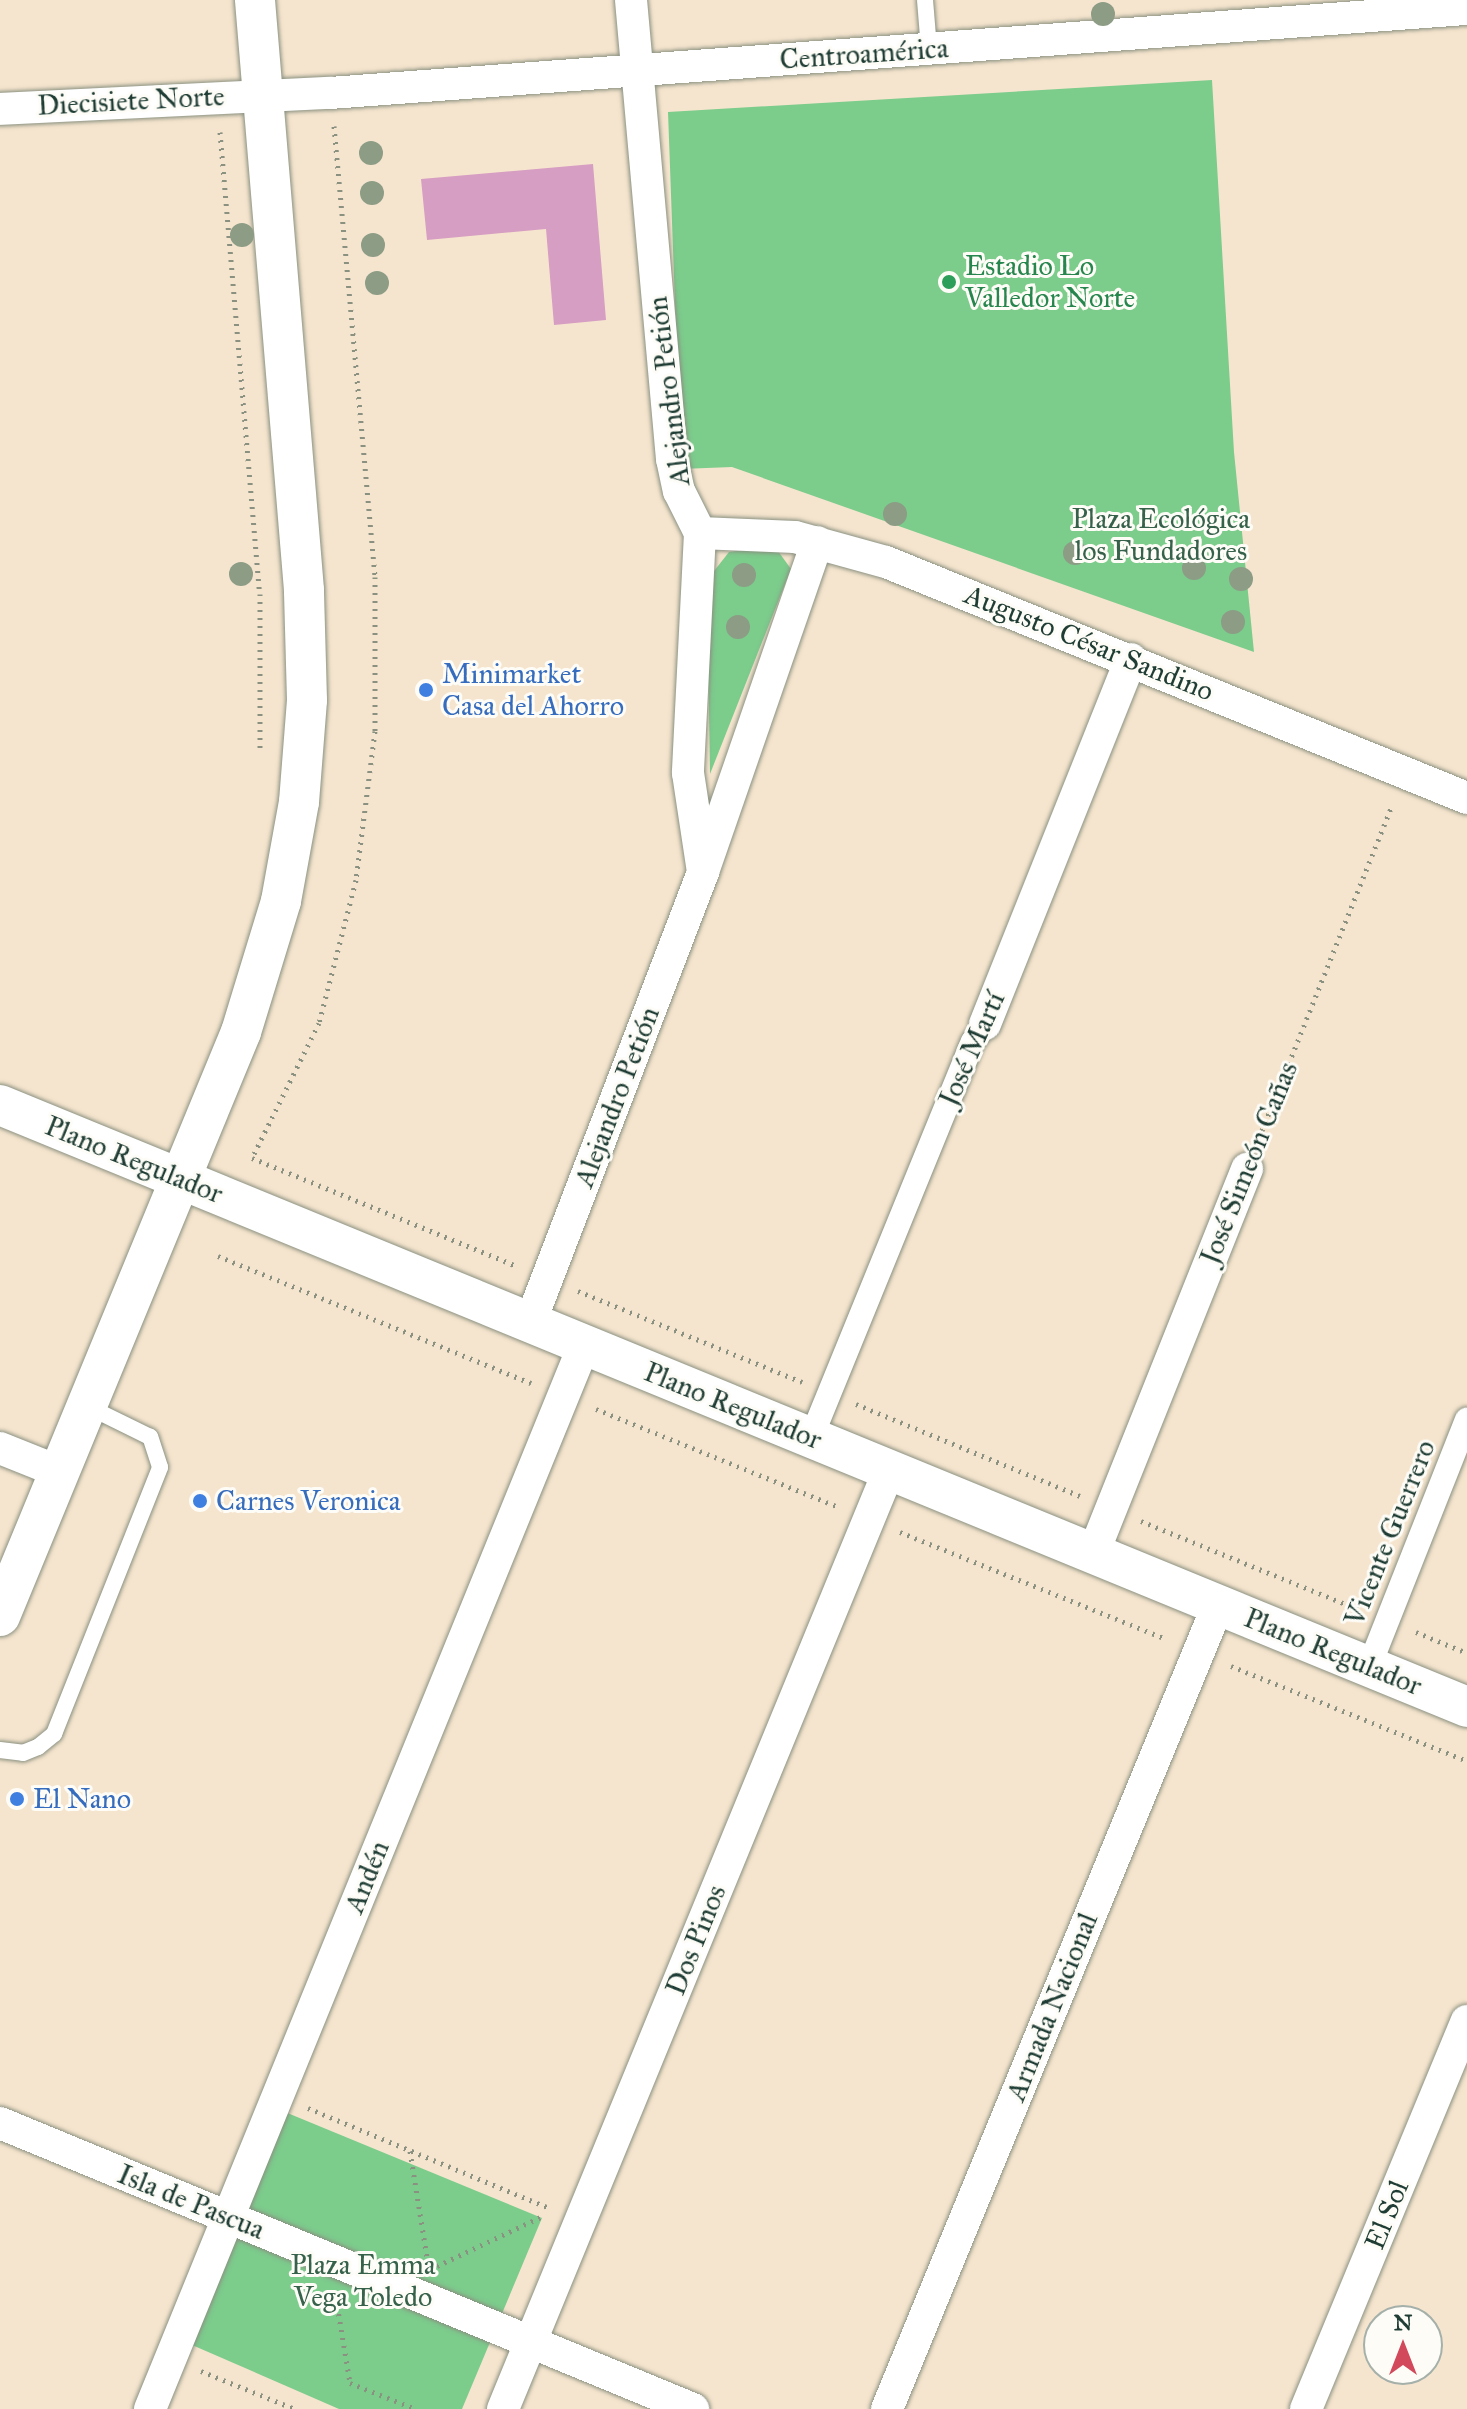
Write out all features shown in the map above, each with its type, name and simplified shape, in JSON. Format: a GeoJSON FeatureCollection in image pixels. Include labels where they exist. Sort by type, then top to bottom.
{"type":"FeatureCollection","features":[{"type":"Feature","properties":{"kind":"street"},"geometry":{"type":"LineString","coordinates":[[0,1616],[241,1032],[268,950],[290,858],[304,751],[307,700],[304,590],[255,0]]}},
{"type":"Feature","properties":{"kind":"street","name":"Alejandro Petión"},"geometry":{"type":"LineString","coordinates":[[631,0],[673,467],[687,512],[700,533],[688,773],[703,872]]}},
{"type":"Feature","properties":{"kind":"street","name":"Centroamérica"},"geometry":{"type":"LineString","coordinates":[[261,96],[929,49],[1230,13],[1467,9]]}},
{"type":"Feature","properties":{"kind":"street","name":"Diecisiete Norte"},"geometry":{"type":"LineString","coordinates":[[0,109],[261,96]]}},
{"type":"Feature","properties":{"kind":"street","name":"Augusto César Sandino"},"geometry":{"type":"LineString","coordinates":[[700,533],[755,534],[817,542],[886,562],[1467,798]]}},
{"type":"Feature","properties":{"kind":"street","name":"Alejandro Petión"},"geometry":{"type":"LineString","coordinates":[[530,1323],[703,872],[817,542]]}},
{"type":"Feature","properties":{"kind":"street","name":"José Martí"},"geometry":{"type":"LineString","coordinates":[[811,1438],[973,1042],[985,1024],[1131,659]]}},
{"type":"Feature","properties":{"kind":"street","name":"Plano Regulador"},"geometry":{"type":"LineString","coordinates":[[0,1105],[1467,1707]]}},
{"type":"Feature","properties":{"kind":"street","name":"José Simeón Cañas"},"geometry":{"type":"LineString","coordinates":[[1093,1554],[1247,1169]]}},
{"type":"Feature","properties":{"kind":"street","name":"Andén"},"geometry":{"type":"LineString","coordinates":[[150,2409],[584,1345]]}},
{"type":"Feature","properties":{"kind":"street","name":"Vicente Guerrero"},"geometry":{"type":"LineString","coordinates":[[1369,1667],[1467,1420]]}},
{"type":"Feature","properties":{"kind":"street"},"geometry":{"type":"LineString","coordinates":[[0,1448],[60,1472]]}},
{"type":"Feature","properties":{"kind":"street","name":"Dos Pinos"},"geometry":{"type":"LineString","coordinates":[[503,2409],[889,1470]]}},
{"type":"Feature","properties":{"kind":"street","name":"Armada Nacional"},"geometry":{"type":"LineString","coordinates":[[887,2409],[1218,1605]]}},
{"type":"Feature","properties":{"kind":"street","name":"El Sol"},"geometry":{"type":"LineString","coordinates":[[1306,2409],[1467,2021]]}},
{"type":"Feature","properties":{"kind":"street","name":"Isla de Pascua"},"geometry":{"type":"LineString","coordinates":[[0,2123],[693,2409]]}},
{"type":"Feature","properties":{"kind":"lane"},"geometry":{"type":"LineString","coordinates":[[925,0],[929,49]]}},
{"type":"Feature","properties":{"kind":"lane"},"geometry":{"type":"LineString","coordinates":[[0,1750],[23,1753],[38,1747],[54,1734],[160,1467],[150,1437],[87,1406]]}},
{"type":"Feature","properties":{"kind":"path"},"geometry":{"type":"LineString","coordinates":[[217,96],[260,594],[260,751]]}},
{"type":"Feature","properties":{"kind":"path","name":"José Simeón Cañas"},"geometry":{"type":"LineString","coordinates":[[1247,1169],[1405,772]]}},
{"type":"Feature","properties":{"kind":"path"},"geometry":{"type":"LineString","coordinates":[[278,2095],[555,2210],[429,2269]]}},
{"type":"Feature","properties":{"kind":"path"},"geometry":{"type":"LineString","coordinates":[[410,2150],[429,2269]]}},
{"type":"Feature","properties":{"kind":"path"},"geometry":{"type":"LineString","coordinates":[[415,2264],[443,2275]]}},
{"type":"Feature","properties":{"kind":"path"},"geometry":{"type":"LineString","coordinates":[[334,2289],[350,2383],[416,2409]]}},
{"type":"Feature","properties":{"kind":"path"},"geometry":{"type":"LineString","coordinates":[[170,2359],[295,2409]]}},
{"type":"Feature","properties":{"kind":"green space","name":"Estadio Lo Valledor Norte"},"geometry":{"type":"Polygon","coordinates":[[[1212,80],[1234,452],[1254,652],[732,467],[681,469],[668,112],[1212,80]]]}},
{"type":"Feature","properties":{"kind":"green space"},"geometry":{"type":"Polygon","coordinates":[[[751,549],[778,551],[791,569],[710,774],[707,580],[729,552],[751,549]]]}},
{"type":"Feature","properties":{"kind":"green space","name":"Plaza Emma Vega Toledo"},"geometry":{"type":"Polygon","coordinates":[[[285,2112],[542,2218],[462,2409],[339,2409],[192,2345],[285,2112]]]}},
{"type":"Feature","properties":{"kind":"building"},"geometry":{"type":"Polygon","coordinates":[[[593,164],[606,320],[554,325],[546,229],[427,240],[421,179],[593,164]]]}},
{"type":"Feature","properties":{"kind":"place","name":"Estadio Lo Valledor Norte"},"geometry":{"type":"Point","coordinates":[949,282]}},
{"type":"Feature","properties":{"kind":"place","name":"Minimarket Casa del Ahorro"},"geometry":{"type":"Point","coordinates":[426,690]}},
{"type":"Feature","properties":{"kind":"place","name":"Carnes Veronica"},"geometry":{"type":"Point","coordinates":[200,1501]}},
{"type":"Feature","properties":{"kind":"place","name":"El Nano"},"geometry":{"type":"Point","coordinates":[17,1799]}},
{"type":"Feature","properties":{"kind":"park label","name":"Plaza Ecológica los Fundadores"},"geometry":{"type":"Point","coordinates":[1161,535]}}]}
